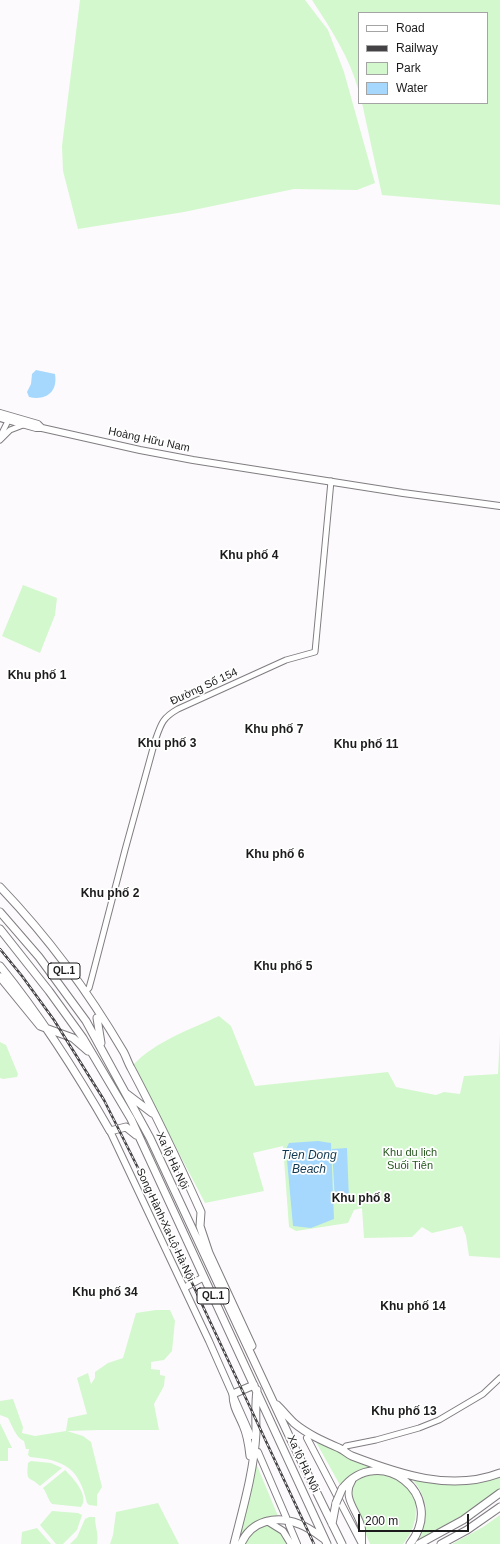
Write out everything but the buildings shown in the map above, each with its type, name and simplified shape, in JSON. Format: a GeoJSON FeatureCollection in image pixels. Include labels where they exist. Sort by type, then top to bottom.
{"type":"FeatureCollection","features":[{"type":"Feature","properties":{"kind":"highway","name":"Xa lộ Hà Nội"},"geometry":{"type":"LineString","coordinates":[[1,892],[83,993],[120,1055],[129,1065],[199,1207],[201,1212],[200,1226],[207,1254],[291,1440],[342,1544]]}},
{"type":"Feature","properties":{"kind":"highway","name":"Xa lộ Hà Nội"},"geometry":{"type":"LineString","coordinates":[[0,912],[30,946],[86,1021],[102,1049],[150,1138],[197,1238],[207,1254],[254,1349],[292,1432],[291,1440]]}},
{"type":"Feature","properties":{"kind":"highway","name":"Xa lộ Hà Nội"},"geometry":{"type":"LineString","coordinates":[[0,929],[71,1020],[131,1119],[325,1542]]}},
{"type":"Feature","properties":{"kind":"highway"},"geometry":{"type":"LineString","coordinates":[[0,966],[49,1030],[74,1069],[110,1131]]}},
{"type":"Feature","properties":{"kind":"highway"},"geometry":{"type":"LineString","coordinates":[[0,977],[40,1026],[73,1038],[93,1055]]}},
{"type":"Feature","properties":{"kind":"highway","name":"Xa lộ Hà Nội"},"geometry":{"type":"LineString","coordinates":[[83,993],[97,1018],[104,1026]]}},
{"type":"Feature","properties":{"kind":"highway"},"geometry":{"type":"LineString","coordinates":[[97,1018],[102,1049]]}},
{"type":"Feature","properties":{"kind":"highway"},"geometry":{"type":"LineString","coordinates":[[125,1092],[154,1114]]}},
{"type":"Feature","properties":{"kind":"highway","name":"Xa lộ Hà Nội"},"geometry":{"type":"LineString","coordinates":[[110,1131],[126,1127],[139,1138]]}},
{"type":"Feature","properties":{"kind":"highway"},"geometry":{"type":"LineString","coordinates":[[197,1238],[195,1221],[199,1207]]}},
{"type":"Feature","properties":{"kind":"highway"},"geometry":{"type":"LineString","coordinates":[[254,1349],[254,1360]]}},
{"type":"Feature","properties":{"kind":"highway"},"geometry":{"type":"LineString","coordinates":[[251,1471],[249,1446],[244,1426],[233,1404],[233,1394],[255,1387]]}},
{"type":"Feature","properties":{"kind":"highway","name":"QL.1"},"geometry":{"type":"LineString","coordinates":[[233,1544],[251,1471],[256,1433],[255,1387]]}},
{"type":"Feature","properties":{"kind":"highway"},"geometry":{"type":"LineString","coordinates":[[272,1398],[294,1423],[317,1438],[343,1450],[416,1475],[431,1478],[475,1478],[500,1470]]}},
{"type":"Feature","properties":{"kind":"highway"},"geometry":{"type":"LineString","coordinates":[[343,1450],[350,1455],[428,1480],[475,1480],[500,1473]]}},
{"type":"Feature","properties":{"kind":"highway"},"geometry":{"type":"LineString","coordinates":[[332,1524],[336,1503],[342,1489],[354,1478],[370,1472],[384,1472],[398,1476],[410,1485],[419,1498],[421,1513],[420,1526],[410,1544]]}},
{"type":"Feature","properties":{"kind":"highway"},"geometry":{"type":"LineString","coordinates":[[419,1544],[440,1534],[463,1520],[500,1493]]}},
{"type":"Feature","properties":{"kind":"highway"},"geometry":{"type":"LineString","coordinates":[[426,1544],[468,1521],[500,1497]]}},
{"type":"Feature","properties":{"kind":"highway"},"geometry":{"type":"LineString","coordinates":[[441,1544],[467,1530],[500,1507]]}},
{"type":"Feature","properties":{"kind":"highway"},"geometry":{"type":"LineString","coordinates":[[447,1544],[500,1511]]}},
{"type":"Feature","properties":{"kind":"highway"},"geometry":{"type":"LineString","coordinates":[[241,1544],[247,1534],[256,1526],[267,1521],[280,1520],[298,1523],[325,1542]]}},
{"type":"Feature","properties":{"kind":"main road","name":"Hoàng Hữu Nam"},"geometry":{"type":"LineString","coordinates":[[1,417],[38,424],[42,428]]}},
{"type":"Feature","properties":{"kind":"main road","name":"Hoàng Hữu Nam"},"geometry":{"type":"LineString","coordinates":[[9,418],[23,425],[140,450],[331,482]]}},
{"type":"Feature","properties":{"kind":"main road"},"geometry":{"type":"LineString","coordinates":[[331,482],[500,506]]}},
{"type":"Feature","properties":{"kind":"main road","name":"Song Hành Xa Lộ Hà Nội"},"geometry":{"type":"LineString","coordinates":[[110,1131],[184,1288],[251,1436]]}},
{"type":"Feature","properties":{"kind":"main road"},"geometry":{"type":"LineString","coordinates":[[184,1288],[204,1277]]}},
{"type":"Feature","properties":{"kind":"main road"},"geometry":{"type":"LineString","coordinates":[[307,1438],[362,1544]]}},
{"type":"Feature","properties":{"kind":"main road"},"geometry":{"type":"LineString","coordinates":[[258,1452],[286,1516]]}},
{"type":"Feature","properties":{"kind":"main road"},"geometry":{"type":"LineString","coordinates":[[354,1478],[350,1484],[348,1494],[362,1528],[362,1544]]}},
{"type":"Feature","properties":{"kind":"main road"},"geometry":{"type":"LineString","coordinates":[[267,1521],[283,1531],[291,1544]]}},
{"type":"Feature","properties":{"kind":"main road"},"geometry":{"type":"LineString","coordinates":[[289,1525],[298,1544]]}},
{"type":"Feature","properties":{"kind":"street"},"geometry":{"type":"LineString","coordinates":[[0,439],[9,418]]}},
{"type":"Feature","properties":{"kind":"street"},"geometry":{"type":"LineString","coordinates":[[0,439],[10,430],[23,425]]}},
{"type":"Feature","properties":{"kind":"street","name":"Đường Số 154"},"geometry":{"type":"LineString","coordinates":[[83,993],[89,988],[129,834],[161,724],[166,717],[178,709],[286,660],[315,652],[331,482]]}},
{"type":"Feature","properties":{"kind":"street"},"geometry":{"type":"LineString","coordinates":[[343,1450],[346,1446],[413,1430],[439,1420],[483,1394],[500,1378]]}},
{"type":"Feature","properties":{"kind":"green space"},"geometry":{"type":"Polygon","coordinates":[[[80,0],[305,0],[328,30],[344,72],[375,183],[357,190],[294,189],[184,212],[78,229],[63,171],[62,146],[80,0]]]}},
{"type":"Feature","properties":{"kind":"green space"},"geometry":{"type":"Polygon","coordinates":[[[312,0],[500,0],[500,205],[382,195],[362,104],[488,104],[488,12],[358,12],[358,89],[351,67],[333,33],[312,0]]]}},
{"type":"Feature","properties":{"kind":"green space"},"geometry":{"type":"Polygon","coordinates":[[[23,585],[57,598],[55,615],[40,653],[2,636],[23,585]]]}},
{"type":"Feature","properties":{"kind":"green space","name":"Khu du lịch Suối Tiên"},"geometry":{"type":"Polygon","coordinates":[[[219,1016],[231,1026],[255,1086],[388,1072],[396,1087],[436,1095],[444,1092],[460,1094],[464,1076],[498,1074],[500,1034],[500,1258],[469,1256],[466,1236],[462,1226],[432,1233],[422,1227],[412,1237],[364,1238],[362,1208],[354,1210],[348,1223],[296,1231],[289,1227],[283,1146],[253,1153],[264,1191],[205,1203],[133,1065],[152,1049],[162,1043],[219,1016]]]}},
{"type":"Feature","properties":{"kind":"green space"},"geometry":{"type":"Polygon","coordinates":[[[0,1042],[6,1045],[18,1074],[17,1077],[0,1078],[0,1042]]]}},
{"type":"Feature","properties":{"kind":"green space"},"geometry":{"type":"Polygon","coordinates":[[[156,1310],[170,1310],[175,1321],[172,1351],[164,1360],[151,1362],[151,1369],[160,1370],[160,1375],[165,1376],[164,1386],[154,1404],[159,1430],[67,1431],[83,1436],[91,1442],[102,1487],[97,1495],[97,1506],[89,1505],[80,1481],[69,1468],[53,1461],[30,1457],[28,1455],[29,1449],[26,1449],[24,1441],[16,1434],[8,1418],[0,1415],[0,1401],[13,1399],[23,1427],[22,1433],[35,1436],[66,1431],[68,1418],[87,1414],[77,1378],[88,1373],[91,1384],[95,1378],[95,1372],[108,1363],[123,1358],[136,1313],[156,1310]]]}},
{"type":"Feature","properties":{"kind":"green space"},"geometry":{"type":"Polygon","coordinates":[[[0,1423],[12,1448],[8,1448],[8,1461],[0,1461],[0,1423]]]}},
{"type":"Feature","properties":{"kind":"green space"},"geometry":{"type":"Polygon","coordinates":[[[316,1442],[376,1468],[341,1487],[316,1442]]]}},
{"type":"Feature","properties":{"kind":"green space"},"geometry":{"type":"Polygon","coordinates":[[[31,1461],[51,1463],[62,1468],[40,1486],[28,1477],[28,1463],[31,1461]]]}},
{"type":"Feature","properties":{"kind":"green space"},"geometry":{"type":"Polygon","coordinates":[[[256,1463],[278,1516],[260,1522],[245,1534],[237,1544],[256,1463]]]}},
{"type":"Feature","properties":{"kind":"green space"},"geometry":{"type":"Polygon","coordinates":[[[65,1470],[76,1482],[82,1493],[83,1503],[81,1507],[52,1504],[43,1488],[65,1470]]]}},
{"type":"Feature","properties":{"kind":"green space"},"geometry":{"type":"Polygon","coordinates":[[[374,1474],[390,1476],[401,1481],[413,1496],[416,1506],[416,1515],[409,1535],[403,1544],[370,1544],[348,1493],[355,1482],[366,1476],[374,1474]]]}},
{"type":"Feature","properties":{"kind":"green space"},"geometry":{"type":"Polygon","coordinates":[[[500,1475],[500,1490],[476,1509],[418,1542],[424,1525],[426,1508],[421,1492],[410,1477],[428,1481],[500,1475]]]}},
{"type":"Feature","properties":{"kind":"green space"},"geometry":{"type":"Polygon","coordinates":[[[158,1503],[179,1544],[110,1544],[113,1535],[116,1512],[158,1503]]]}},
{"type":"Feature","properties":{"kind":"green space"},"geometry":{"type":"Polygon","coordinates":[[[52,1511],[78,1513],[82,1515],[77,1530],[63,1544],[56,1544],[40,1525],[52,1511]]]}},
{"type":"Feature","properties":{"kind":"green space"},"geometry":{"type":"Polygon","coordinates":[[[500,1515],[500,1544],[452,1544],[483,1527],[500,1515]]]}},
{"type":"Feature","properties":{"kind":"green space"},"geometry":{"type":"Polygon","coordinates":[[[95,1517],[98,1537],[97,1544],[70,1544],[77,1537],[85,1519],[95,1517]]]}},
{"type":"Feature","properties":{"kind":"green space"},"geometry":{"type":"Polygon","coordinates":[[[267,1524],[280,1531],[289,1544],[244,1544],[255,1529],[267,1524]]]}},
{"type":"Feature","properties":{"kind":"green space"},"geometry":{"type":"Polygon","coordinates":[[[37,1528],[51,1544],[21,1544],[22,1532],[37,1528]]]}},
{"type":"Feature","properties":{"kind":"water"},"geometry":{"type":"Polygon","coordinates":[[[36,370],[55,374],[55,386],[53,390],[50,394],[41,398],[29,397],[27,392],[31,384],[32,374],[36,370]]]}},
{"type":"Feature","properties":{"kind":"water","name":"Tien Dong Beach"},"geometry":{"type":"Polygon","coordinates":[[[318,1141],[331,1143],[334,1219],[311,1228],[293,1226],[286,1149],[289,1143],[318,1141]]]}},
{"type":"Feature","properties":{"kind":"water"},"geometry":{"type":"Polygon","coordinates":[[[347,1148],[349,1200],[335,1201],[332,1149],[347,1148]]]}},
{"type":"Feature","properties":{"kind":"railway"},"geometry":{"type":"LineString","coordinates":[[0,949],[54,1020],[104,1100],[143,1178],[314,1544]]}},
{"type":"Feature","properties":{"kind":"district","name":"Khu phố 4"},"geometry":{"type":"Point","coordinates":[249,556]}},
{"type":"Feature","properties":{"kind":"district","name":"Khu phố 1"},"geometry":{"type":"Point","coordinates":[37,676]}},
{"type":"Feature","properties":{"kind":"district","name":"Khu phố 7"},"geometry":{"type":"Point","coordinates":[274,730]}},
{"type":"Feature","properties":{"kind":"district","name":"Khu phố 3"},"geometry":{"type":"Point","coordinates":[167,744]}},
{"type":"Feature","properties":{"kind":"district","name":"Khu phố 11"},"geometry":{"type":"Point","coordinates":[366,745]}},
{"type":"Feature","properties":{"kind":"district","name":"Khu phố 6"},"geometry":{"type":"Point","coordinates":[275,855]}},
{"type":"Feature","properties":{"kind":"district","name":"Khu phố 2"},"geometry":{"type":"Point","coordinates":[110,894]}},
{"type":"Feature","properties":{"kind":"district","name":"Khu phố 5"},"geometry":{"type":"Point","coordinates":[283,967]}},
{"type":"Feature","properties":{"kind":"district","name":"Khu phố 8"},"geometry":{"type":"Point","coordinates":[361,1199]}},
{"type":"Feature","properties":{"kind":"district","name":"Khu phố 34"},"geometry":{"type":"Point","coordinates":[105,1293]}},
{"type":"Feature","properties":{"kind":"district","name":"Khu phố 14"},"geometry":{"type":"Point","coordinates":[413,1307]}},
{"type":"Feature","properties":{"kind":"district","name":"Khu phố 13"},"geometry":{"type":"Point","coordinates":[404,1412]}}]}
